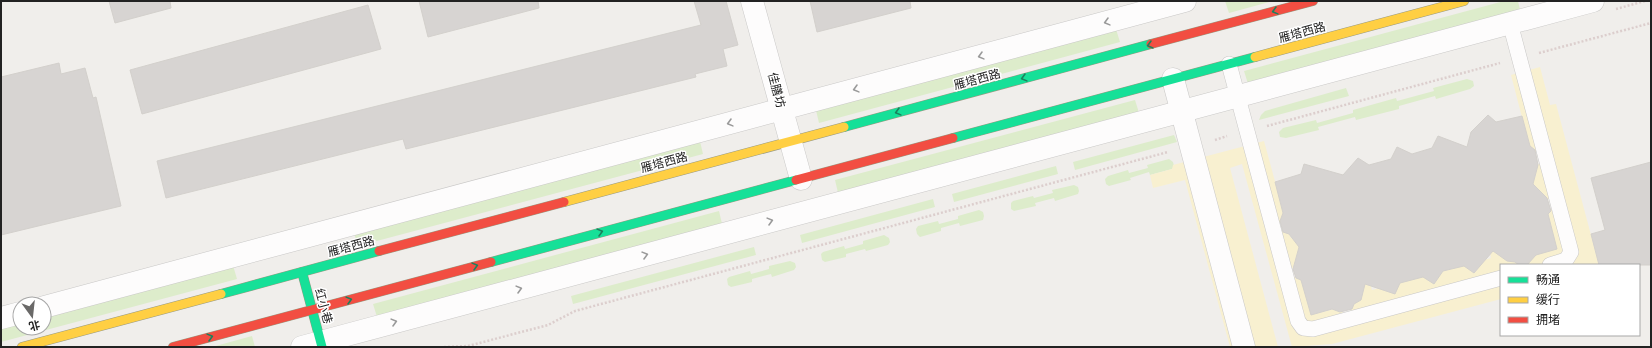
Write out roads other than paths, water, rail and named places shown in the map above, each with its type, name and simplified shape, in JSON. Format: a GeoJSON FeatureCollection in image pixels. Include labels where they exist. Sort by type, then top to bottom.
{"type":"FeatureCollection","features":[{"type":"Feature","properties":{"kind":"main road","name":"雁塔西路"},"geometry":{"type":"LineString","coordinates":[[22,347],[1313,1]]}},
{"type":"Feature","properties":{"kind":"main road","name":"雁塔西路"},"geometry":{"type":"LineString","coordinates":[[172,347],[1464,1]]}},
{"type":"Feature","properties":{"kind":"main road","name":"红小巷"},"geometry":{"type":"LineString","coordinates":[[302,272],[312,310],[315,345]]}},
{"type":"Feature","properties":{"kind":"street","name":"佳膳坊"},"geometry":{"type":"LineString","coordinates":[[752,1],[801,179]]}},
{"type":"Feature","properties":{"kind":"street"},"geometry":{"type":"LineString","coordinates":[[52,305],[1185,1]]}},
{"type":"Feature","properties":{"kind":"street"},"geometry":{"type":"LineString","coordinates":[[315,345],[1593,1]]}},
{"type":"Feature","properties":{"kind":"street"},"geometry":{"type":"LineString","coordinates":[[1172,79],[1244,347]]}},
{"type":"Feature","properties":{"kind":"street"},"geometry":{"type":"LineString","coordinates":[[1,318],[12,315]]}},
{"type":"Feature","properties":{"kind":"lane"},"geometry":{"type":"LineString","coordinates":[[1510,23],[1571,252],[1566,260],[1553,264]]}},
{"type":"Feature","properties":{"kind":"lane"},"geometry":{"type":"LineString","coordinates":[[1229,64],[1298,320],[1303,328],[1313,329],[1500,278]]}}]}
